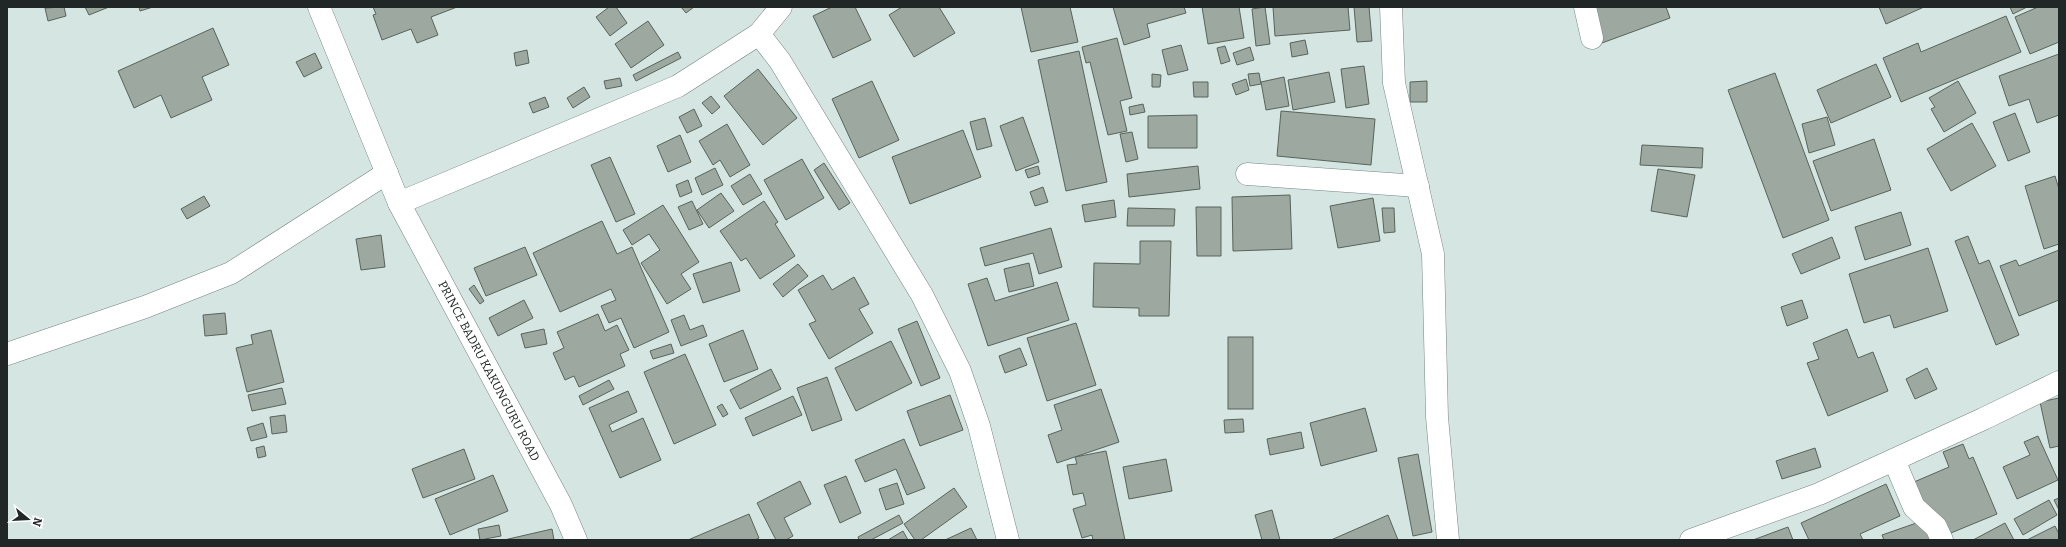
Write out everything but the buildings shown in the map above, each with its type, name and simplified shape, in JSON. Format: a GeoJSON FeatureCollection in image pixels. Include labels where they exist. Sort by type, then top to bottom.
{"type":"FeatureCollection","features":[{"type":"Feature","properties":{"kind":"street","name":"PRINCE BADRU KAKUNGURU ROAD"},"geometry":{"type":"LineString","coordinates":[[319,7],[399,203],[561,505],[576,540]]}},
{"type":"Feature","properties":{"kind":"street"},"geometry":{"type":"LineString","coordinates":[[399,203],[678,86],[759,34],[781,7]]}},
{"type":"Feature","properties":{"kind":"street"},"geometry":{"type":"LineString","coordinates":[[1391,7],[1394,83],[1434,254],[1437,417],[1448,540]]}},
{"type":"Feature","properties":{"kind":"street"},"geometry":{"type":"LineString","coordinates":[[1585,7],[1592,38]]}},
{"type":"Feature","properties":{"kind":"street"},"geometry":{"type":"LineString","coordinates":[[759,34],[780,61],[922,295],[960,371],[979,426],[1008,540]]}},
{"type":"Feature","properties":{"kind":"street"},"geometry":{"type":"LineString","coordinates":[[7,354],[145,308],[231,273],[387,173]]}},
{"type":"Feature","properties":{"kind":"street"},"geometry":{"type":"LineString","coordinates":[[1247,174],[1418,186]]}},
{"type":"Feature","properties":{"kind":"street"},"geometry":{"type":"LineString","coordinates":[[1691,540],[1716,536],[1819,494],[2059,382]]}},
{"type":"Feature","properties":{"kind":"street"},"geometry":{"type":"LineString","coordinates":[[1894,460],[1914,507],[1936,527],[1942,540]]}}]}
